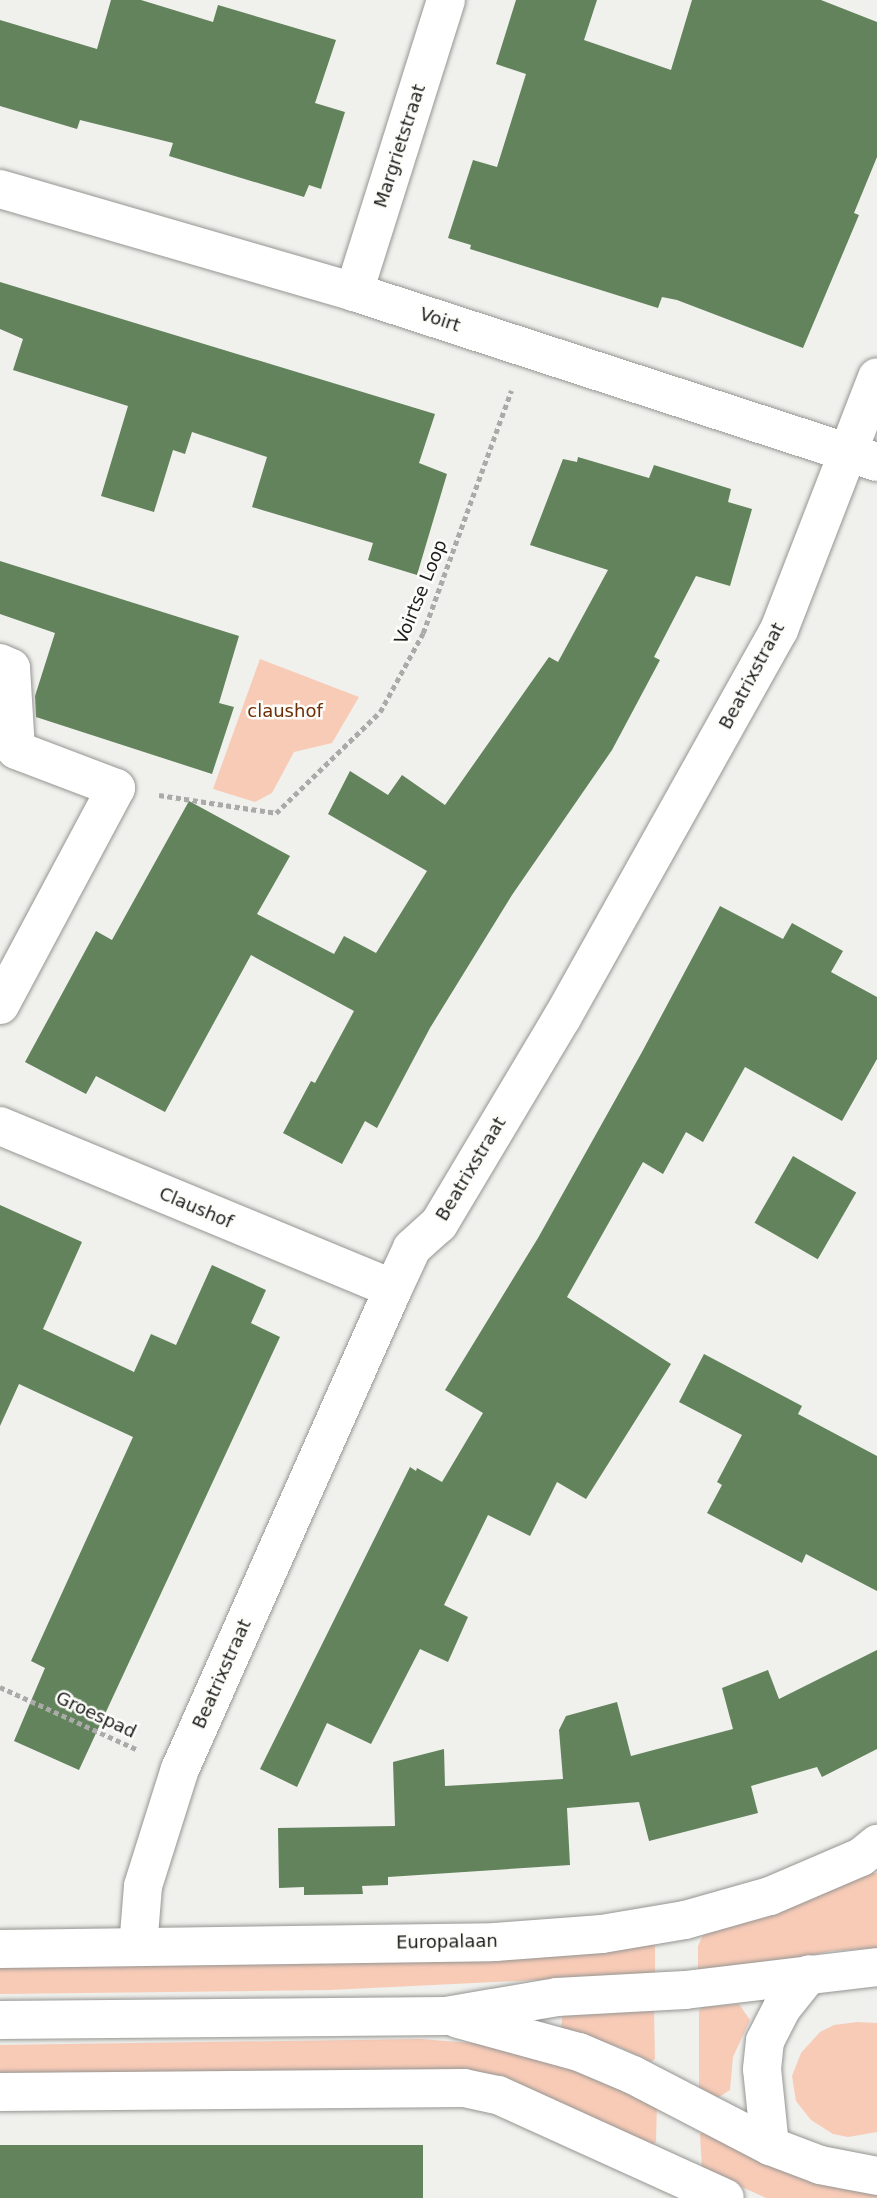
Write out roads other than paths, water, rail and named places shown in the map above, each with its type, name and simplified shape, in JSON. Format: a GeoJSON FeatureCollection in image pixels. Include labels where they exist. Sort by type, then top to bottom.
{"type":"FeatureCollection","features":[{"type":"Feature","properties":{"kind":"street","name":"Margrietstraat"},"geometry":{"type":"LineString","coordinates":[[354,292],[446,0]]}},
{"type":"Feature","properties":{"kind":"street","name":"Voirt"},"geometry":{"type":"LineString","coordinates":[[0,189],[354,292],[863,457]]}},
{"type":"Feature","properties":{"kind":"street","name":"Beatrixstraat"},"geometry":{"type":"LineString","coordinates":[[138,1947],[144,1886],[180,1769],[412,1248],[439,1224],[562,1018],[779,630],[863,457],[877,377]]}},
{"type":"Feature","properties":{"kind":"street"},"geometry":{"type":"LineString","coordinates":[[0,663],[11,668],[16,750],[116,788],[0,1006]]}},
{"type":"Feature","properties":{"kind":"street","name":"Claushof"},"geometry":{"type":"LineString","coordinates":[[0,1126],[393,1289]]}},
{"type":"Feature","properties":{"kind":"street","name":"Europalaan"},"geometry":{"type":"LineString","coordinates":[[0,1949],[495,1942],[602,1934],[685,1920],[770,1896],[861,1857],[877,1844]]}},
{"type":"Feature","properties":{"kind":"street"},"geometry":{"type":"LineString","coordinates":[[0,2020],[446,2016],[557,1997],[685,1990],[809,1973],[877,1967]]}},
{"type":"Feature","properties":{"kind":"street"},"geometry":{"type":"LineString","coordinates":[[770,2146],[762,2069],[765,2041],[782,2008],[809,1973]]}},
{"type":"Feature","properties":{"kind":"street"},"geometry":{"type":"LineString","coordinates":[[446,2016],[579,2052],[633,2075],[770,2146],[820,2165],[877,2176]]}},
{"type":"Feature","properties":{"kind":"street"},"geometry":{"type":"LineString","coordinates":[[0,2092],[464,2088],[498,2095],[725,2198]]}},
{"type":"Feature","properties":{"kind":"park label","name":"claushof"},"geometry":{"type":"Point","coordinates":[285,711]}}]}
